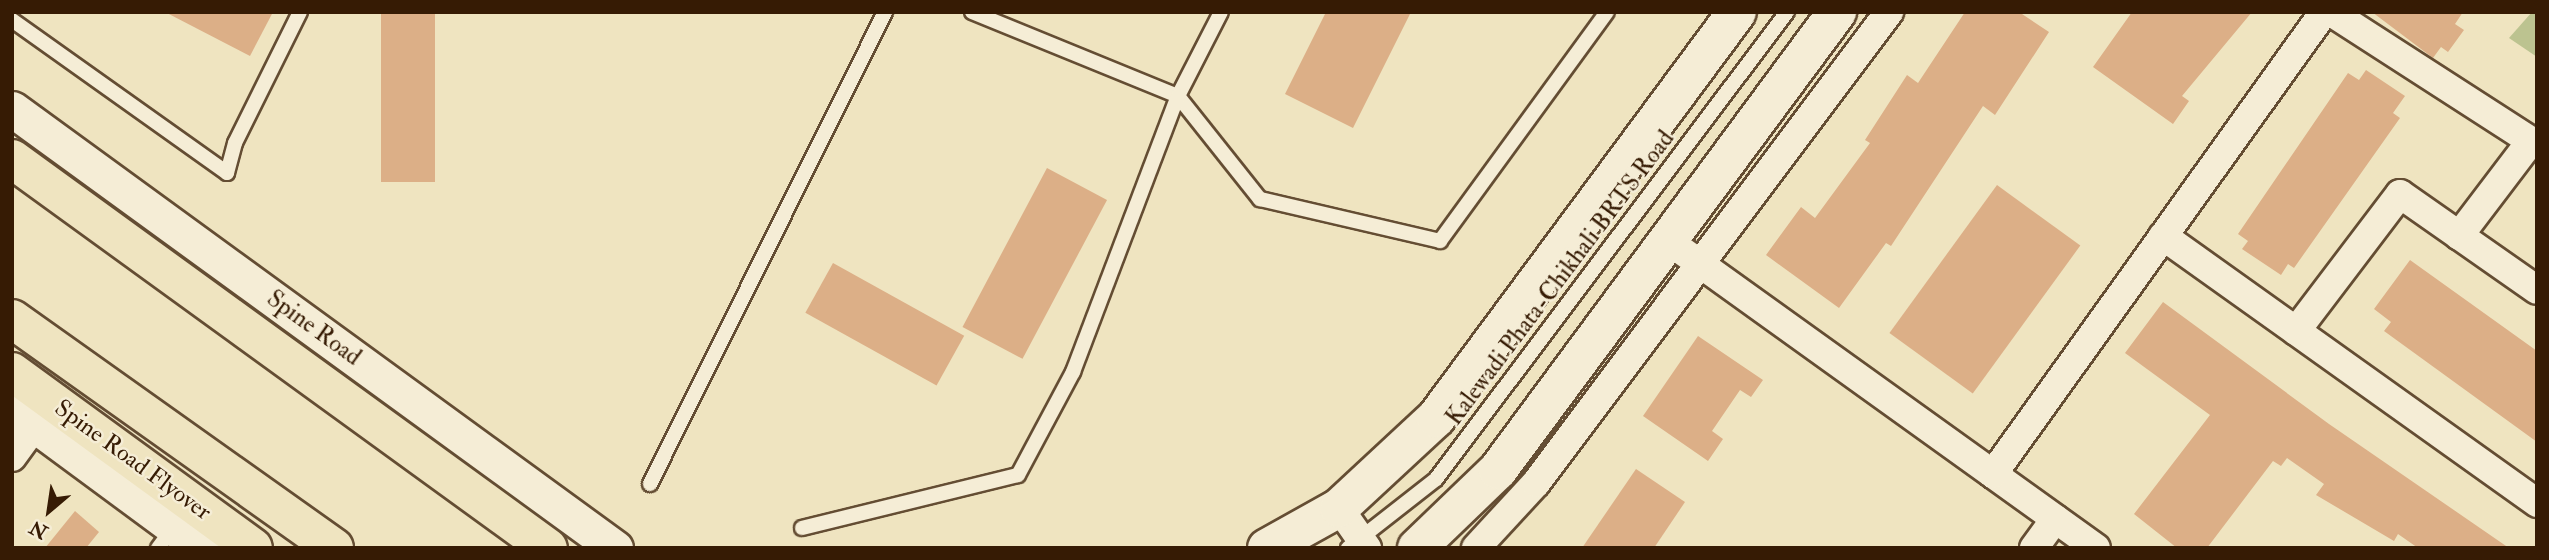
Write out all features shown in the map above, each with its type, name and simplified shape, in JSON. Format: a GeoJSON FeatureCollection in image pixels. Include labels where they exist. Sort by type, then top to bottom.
{"type":"FeatureCollection","features":[{"type":"Feature","properties":{"kind":"main road"},"geometry":{"type":"LineString","coordinates":[[1267,548],[1339,508],[1436,418],[1737,12]]}},
{"type":"Feature","properties":{"kind":"main road"},"geometry":{"type":"LineString","coordinates":[[1417,548],[1498,470],[1837,12]]}},
{"type":"Feature","properties":{"kind":"main road","name":"Spine Road"},"geometry":{"type":"LineString","coordinates":[[12,159],[548,548]]}},
{"type":"Feature","properties":{"kind":"main road"},"geometry":{"type":"LineString","coordinates":[[12,319],[334,548]]}},
{"type":"Feature","properties":{"kind":"main road","name":"Spine Road Flyover"},"geometry":{"type":"LineString","coordinates":[[12,372],[253,548]]}},
{"type":"Feature","properties":{"kind":"street"},"geometry":{"type":"LineString","coordinates":[[1481,546],[1536,483],[1889,12]]}},
{"type":"Feature","properties":{"kind":"street"},"geometry":{"type":"LineString","coordinates":[[1993,474],[2324,12]]}},
{"type":"Feature","properties":{"kind":"street"},"geometry":{"type":"LineString","coordinates":[[2331,12],[2531,141],[2459,236]]}},
{"type":"Feature","properties":{"kind":"street","name":"Spine Road"},"geometry":{"type":"LineString","coordinates":[[12,109],[615,548]]}},
{"type":"Feature","properties":{"kind":"street"},"geometry":{"type":"LineString","coordinates":[[2296,331],[2400,194],[2537,290]]}},
{"type":"Feature","properties":{"kind":"street"},"geometry":{"type":"LineString","coordinates":[[2163,236],[2537,503]]}},
{"type":"Feature","properties":{"kind":"street"},"geometry":{"type":"LineString","coordinates":[[1667,240],[1699,266],[2096,548]]}},
{"type":"Feature","properties":{"kind":"street"},"geometry":{"type":"LineString","coordinates":[[12,457],[24,416],[166,537],[202,548]]}},
{"type":"Feature","properties":{"kind":"street"},"geometry":{"type":"LineString","coordinates":[[1339,508],[1359,546]]}},
{"type":"Feature","properties":{"kind":"street"},"geometry":{"type":"LineString","coordinates":[[2034,548],[2055,519]]}},
{"type":"Feature","properties":{"kind":"lane"},"geometry":{"type":"LineString","coordinates":[[12,20],[228,173],[235,143],[300,12]]}},
{"type":"Feature","properties":{"kind":"lane"},"geometry":{"type":"LineString","coordinates":[[649,484],[885,12]]}},
{"type":"Feature","properties":{"kind":"lane"},"geometry":{"type":"LineString","coordinates":[[972,12],[1178,96],[1260,199],[1440,241],[1607,12]]}},
{"type":"Feature","properties":{"kind":"lane"},"geometry":{"type":"LineString","coordinates":[[802,528],[1018,475],[1073,372],[1178,96],[1221,12]]}},
{"type":"Feature","properties":{"kind":"lane","name":"Kalewadi Phata-Chikhali BRTS Road"},"geometry":{"type":"LineString","coordinates":[[1359,546],[1436,479],[1787,12]]}},
{"type":"Feature","properties":{"kind":"green space"},"geometry":{"type":"Polygon","coordinates":[[[2532,12],[2537,12],[2537,57],[2509,38],[2532,12]]]}},
{"type":"Feature","properties":{"kind":"building"},"geometry":{"type":"Polygon","coordinates":[[[165,12],[273,12],[250,56],[165,12]]]}},
{"type":"Feature","properties":{"kind":"building"},"geometry":{"type":"Polygon","coordinates":[[[381,12],[435,12],[435,182],[381,182],[381,12]]]}},
{"type":"Feature","properties":{"kind":"building"},"geometry":{"type":"Polygon","coordinates":[[[1326,12],[1411,12],[1353,128],[1285,94],[1326,12]]]}},
{"type":"Feature","properties":{"kind":"building"},"geometry":{"type":"Polygon","coordinates":[[[1965,12],[2019,12],[2049,32],[1995,115],[1983,106],[1891,246],[1886,243],[1839,308],[1766,255],[1801,207],[1815,218],[1870,143],[1865,140],[1907,75],[1918,83],[1965,12]]]}},
{"type":"Feature","properties":{"kind":"building"},"geometry":{"type":"Polygon","coordinates":[[[2132,12],[2252,12],[2182,96],[2189,101],[2173,124],[2093,67],[2132,12]]]}},
{"type":"Feature","properties":{"kind":"building"},"geometry":{"type":"Polygon","coordinates":[[[2372,12],[2463,12],[2455,24],[2464,30],[2448,52],[2441,47],[2433,58],[2372,12]]]}},
{"type":"Feature","properties":{"kind":"building"},"geometry":{"type":"Polygon","coordinates":[[[2366,70],[2405,96],[2393,113],[2400,118],[2294,268],[2288,264],[2281,275],[2242,249],[2248,241],[2238,234],[2348,73],[2359,80],[2366,70]]]}},
{"type":"Feature","properties":{"kind":"building"},"geometry":{"type":"Polygon","coordinates":[[[1047,168],[1107,200],[1023,359],[962,327],[1047,168]]]}},
{"type":"Feature","properties":{"kind":"building"},"geometry":{"type":"Polygon","coordinates":[[[1997,185],[2080,246],[1973,394],[1889,333],[1997,185]]]}},
{"type":"Feature","properties":{"kind":"building"},"geometry":{"type":"Polygon","coordinates":[[[2410,260],[2537,351],[2537,442],[2384,331],[2391,322],[2374,309],[2410,260]]]}},
{"type":"Feature","properties":{"kind":"building"},"geometry":{"type":"Polygon","coordinates":[[[833,263],[964,336],[937,386],[805,313],[833,263]]]}},
{"type":"Feature","properties":{"kind":"building"},"geometry":{"type":"Polygon","coordinates":[[[2163,302],[2329,424],[2509,548],[2418,548],[2398,534],[2394,541],[2316,495],[2324,484],[2287,458],[2281,466],[2273,461],[2207,548],[2177,548],[2134,514],[2210,415],[2125,353],[2163,302]]]}},
{"type":"Feature","properties":{"kind":"building"},"geometry":{"type":"Polygon","coordinates":[[[1698,336],[1763,380],[1751,397],[1740,390],[1712,431],[1723,439],[1708,461],[1643,416],[1698,336]]]}},
{"type":"Feature","properties":{"kind":"building"},"geometry":{"type":"Polygon","coordinates":[[[1636,469],[1685,502],[1654,548],[1582,548],[1636,469]]]}},
{"type":"Feature","properties":{"kind":"building"},"geometry":{"type":"Polygon","coordinates":[[[75,511],[99,532],[86,548],[45,548],[75,511]]]}}]}
